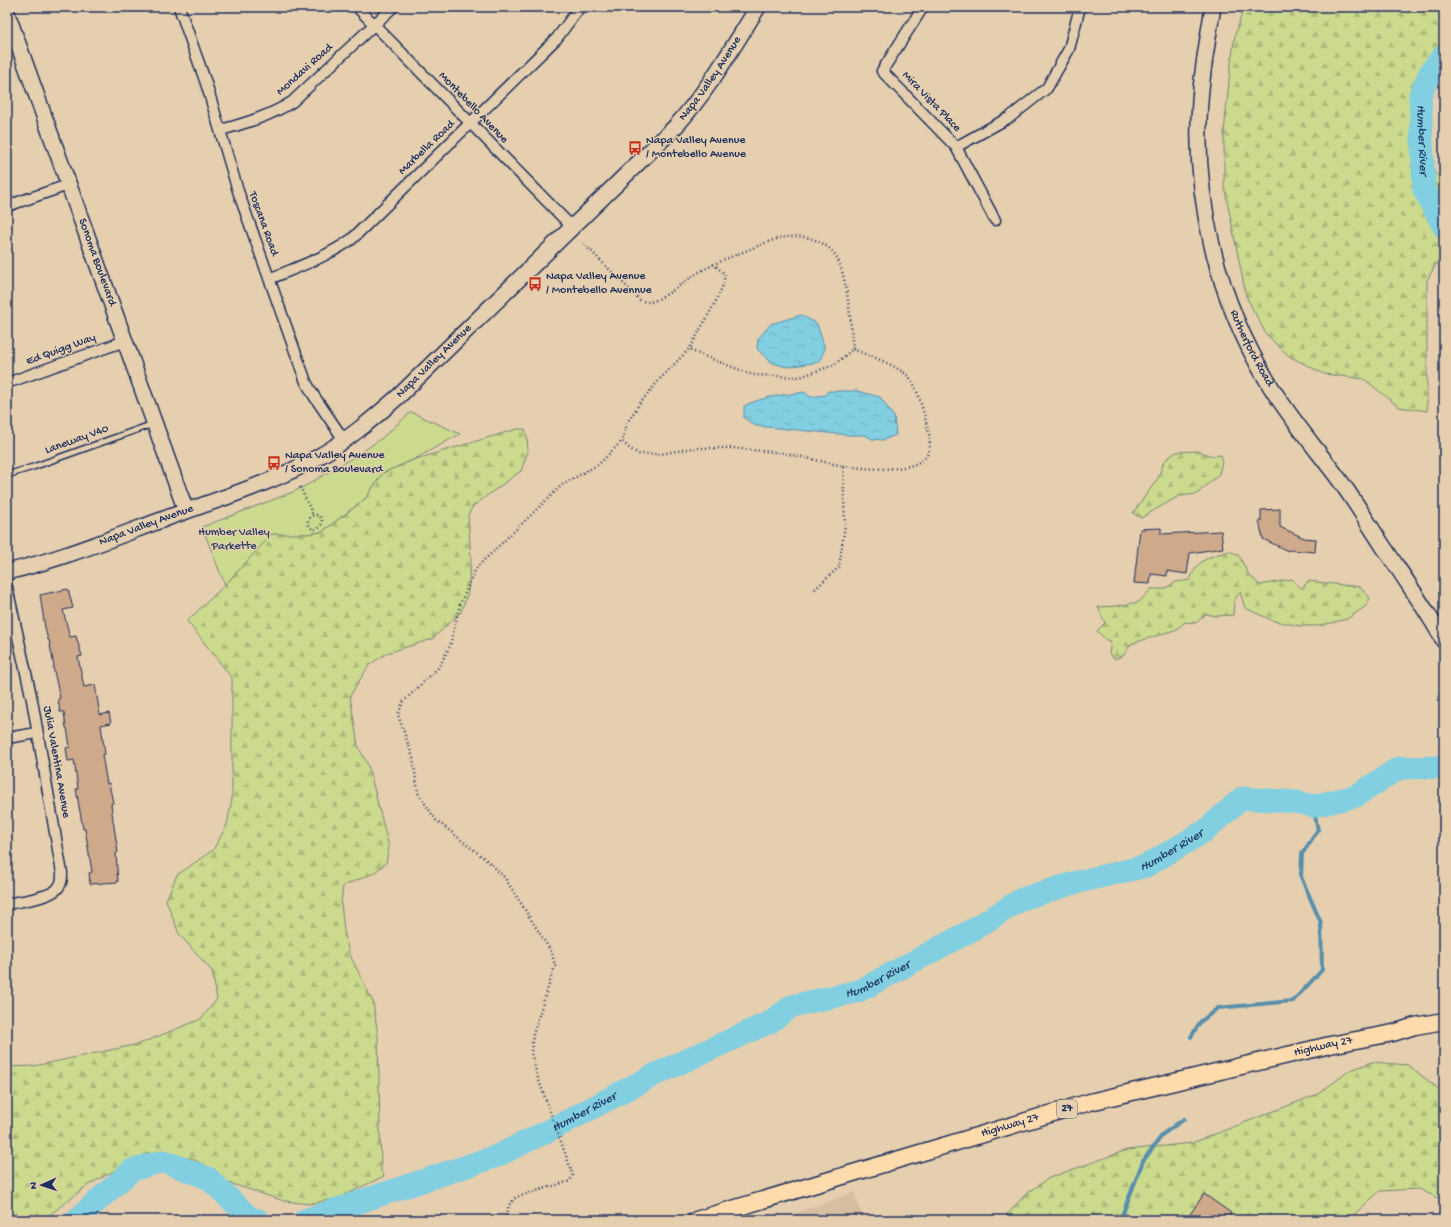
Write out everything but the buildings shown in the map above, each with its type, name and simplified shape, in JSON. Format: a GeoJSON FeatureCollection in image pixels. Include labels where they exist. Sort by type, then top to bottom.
{"type":"FeatureCollection","features":[{"type":"Feature","properties":{"kind":"main road","name":"Highway 27"},"geometry":{"type":"LineString","coordinates":[[696,1220],[1090,1102],[1330,1045],[1393,1033],[1415,1026],[1444,1021]]}},
{"type":"Feature","properties":{"kind":"street","name":"Toscana Road"},"geometry":{"type":"LineString","coordinates":[[179,7],[221,130],[238,191],[306,382],[344,440]]}},
{"type":"Feature","properties":{"kind":"street","name":"Montebello Avenue"},"geometry":{"type":"LineString","coordinates":[[357,7],[572,227]]}},
{"type":"Feature","properties":{"kind":"street","name":"Mondavi Road"},"geometry":{"type":"LineString","coordinates":[[221,130],[258,119],[278,111],[292,102],[392,7]]}},
{"type":"Feature","properties":{"kind":"street","name":"Marbella Road"},"geometry":{"type":"LineString","coordinates":[[269,279],[316,260],[336,250],[352,239],[557,38],[580,7]]}},
{"type":"Feature","properties":{"kind":"street","name":"Napa Valley Avenue"},"geometry":{"type":"LineString","coordinates":[[7,572],[78,551],[252,487],[292,470],[317,457],[344,440],[376,416],[685,117],[705,90],[758,7]]}},
{"type":"Feature","properties":{"kind":"street","name":"Mira Vista Place"},"geometry":{"type":"LineString","coordinates":[[923,7],[882,72],[956,147],[995,220]]}},
{"type":"Feature","properties":{"kind":"street"},"geometry":{"type":"LineString","coordinates":[[956,147],[1010,117],[1046,88],[1069,49],[1080,7]]}},
{"type":"Feature","properties":{"kind":"street","name":"Rutherford Road"},"geometry":{"type":"LineString","coordinates":[[1213,7],[1200,101],[1200,169],[1204,206],[1212,244],[1229,302],[1249,347],[1268,383],[1306,437],[1346,489],[1444,641]]}},
{"type":"Feature","properties":{"kind":"street","name":"Sonoma Boulevard"},"geometry":{"type":"LineString","coordinates":[[7,13],[186,511]]}},
{"type":"Feature","properties":{"kind":"street"},"geometry":{"type":"LineString","coordinates":[[7,206],[68,185]]}},
{"type":"Feature","properties":{"kind":"street","name":"Ed Quigg Way"},"geometry":{"type":"LineString","coordinates":[[7,383],[125,341]]}},
{"type":"Feature","properties":{"kind":"street","name":"Julia Valentina Avenue"},"geometry":{"type":"LineString","coordinates":[[7,587],[32,700],[62,873],[62,882],[58,888],[50,894],[7,904]]}},
{"type":"Feature","properties":{"kind":"street"},"geometry":{"type":"LineString","coordinates":[[7,738],[37,733]]}},
{"type":"Feature","properties":{"kind":"lane","name":"Laneway V40"},"geometry":{"type":"LineString","coordinates":[[7,475],[154,424]]}},
{"type":"Feature","properties":{"kind":"path"},"geometry":{"type":"LineString","coordinates":[[583,243],[640,300],[650,302],[664,295],[713,264],[767,242],[787,237],[807,237],[828,247],[837,258],[848,300],[853,349]]}},
{"type":"Feature","properties":{"kind":"path"},"geometry":{"type":"LineString","coordinates":[[506,1220],[508,1205],[516,1196],[570,1181],[573,1175],[538,1078],[531,1053],[533,1034],[555,966],[552,952],[505,878],[489,862],[436,820],[418,793],[413,758],[398,715],[403,702],[439,667],[450,646],[460,604],[477,566],[562,485],[599,464],[622,440],[627,423],[640,403],[660,379],[690,348],[717,300],[723,285],[725,274],[713,264]]}},
{"type":"Feature","properties":{"kind":"path"},"geometry":{"type":"LineString","coordinates":[[690,348],[694,352],[753,375],[800,377],[834,365],[853,349]]}},
{"type":"Feature","properties":{"kind":"path"},"geometry":{"type":"LineString","coordinates":[[622,440],[638,454],[661,454],[692,448],[731,448],[784,452],[843,466],[879,469],[914,465],[925,459],[929,450],[930,436],[918,394],[908,376],[894,366],[853,349]]}},
{"type":"Feature","properties":{"kind":"path"},"geometry":{"type":"LineString","coordinates":[[814,590],[839,567],[845,525],[843,466]]}},
{"type":"Feature","properties":{"kind":"path"},"geometry":{"type":"LineString","coordinates":[[300,487],[313,515]]}},
{"type":"Feature","properties":{"kind":"path"},"geometry":{"type":"LineString","coordinates":[[313,515],[319,516],[322,520],[321,526],[318,529],[311,528],[308,525],[308,520],[313,515]]}},
{"type":"Feature","properties":{"kind":"shaded area"},"geometry":{"type":"Polygon","coordinates":[[[854,1192],[864,1220],[777,1220],[854,1192]]]}},
{"type":"Feature","properties":{"kind":"green space"},"geometry":{"type":"Polygon","coordinates":[[[1244,7],[1444,7],[1444,56],[1426,77],[1412,105],[1414,148],[1444,183],[1444,254],[1439,259],[1427,280],[1427,411],[1399,407],[1364,379],[1324,374],[1289,356],[1266,334],[1246,296],[1224,185],[1224,133],[1230,70],[1235,35],[1244,7]]]}},
{"type":"Feature","properties":{"kind":"green space","name":"Humber Valley Parkette"},"geometry":{"type":"Polygon","coordinates":[[[411,412],[460,434],[413,460],[383,473],[365,499],[322,532],[272,535],[225,585],[202,527],[293,492],[307,485],[359,454],[382,438],[411,412]]]}},
{"type":"Feature","properties":{"kind":"green space"},"geometry":{"type":"Polygon","coordinates":[[[517,429],[525,429],[527,437],[528,451],[521,471],[473,506],[468,515],[471,558],[468,592],[461,612],[432,639],[387,653],[369,665],[350,696],[358,746],[368,765],[389,847],[386,863],[374,873],[343,886],[341,903],[344,931],[349,953],[373,1002],[378,1036],[381,1171],[384,1176],[339,1198],[309,1204],[284,1201],[226,1182],[194,1159],[147,1153],[88,1185],[43,1220],[7,1220],[7,1067],[34,1066],[139,1044],[201,1019],[217,999],[212,971],[179,934],[166,900],[177,875],[213,850],[227,825],[232,799],[232,678],[187,621],[225,585],[272,534],[307,534],[322,532],[365,499],[383,473],[413,460],[517,429]]]}},
{"type":"Feature","properties":{"kind":"green space"},"geometry":{"type":"Polygon","coordinates":[[[1198,451],[1212,456],[1221,455],[1222,461],[1219,474],[1197,494],[1179,496],[1141,518],[1133,513],[1158,478],[1164,461],[1176,452],[1198,451]]]}},
{"type":"Feature","properties":{"kind":"green space"},"geometry":{"type":"Polygon","coordinates":[[[1230,551],[1239,556],[1249,575],[1260,585],[1292,579],[1302,589],[1308,581],[1360,587],[1370,598],[1366,606],[1347,619],[1319,626],[1300,626],[1274,621],[1245,608],[1240,592],[1234,601],[1233,615],[1216,616],[1206,614],[1196,623],[1185,622],[1177,629],[1131,644],[1124,655],[1115,659],[1109,654],[1111,641],[1106,640],[1097,631],[1105,623],[1098,607],[1139,602],[1151,589],[1164,589],[1176,582],[1190,580],[1197,567],[1205,560],[1230,551]]]}},
{"type":"Feature","properties":{"kind":"green space"},"geometry":{"type":"Polygon","coordinates":[[[1372,1062],[1408,1065],[1444,1093],[1444,1201],[1419,1189],[1380,1191],[1348,1220],[1002,1220],[1026,1194],[1049,1178],[1127,1150],[1192,1143],[1318,1094],[1349,1071],[1372,1062]]]}},
{"type":"Feature","properties":{"kind":"water"},"geometry":{"type":"Polygon","coordinates":[[[801,315],[817,324],[825,349],[819,362],[787,367],[772,363],[757,349],[758,339],[771,324],[801,315]]]}},
{"type":"Feature","properties":{"kind":"water"},"geometry":{"type":"Polygon","coordinates":[[[828,391],[857,391],[880,397],[894,417],[896,435],[883,440],[872,439],[865,435],[849,435],[756,426],[744,418],[744,406],[759,400],[774,396],[805,392],[810,397],[825,395],[828,391]]]}},
{"type":"Feature","properties":{"kind":"waterway","name":"Humber River"},"geometry":{"type":"LineString","coordinates":[[1444,55],[1431,71],[1420,95],[1424,190],[1444,227]]}},
{"type":"Feature","properties":{"kind":"waterway","name":"Humber River"},"geometry":{"type":"LineString","coordinates":[[305,1220],[497,1156],[558,1126],[654,1075],[770,1022],[792,1006],[859,991],[972,930],[1022,899],[1074,883],[1146,866],[1205,831],[1242,798],[1297,802],[1313,806],[1356,796],[1399,768],[1444,767]]}},
{"type":"Feature","properties":{"kind":"waterway"},"geometry":{"type":"LineString","coordinates":[[1191,1037],[1200,1022],[1218,1008],[1293,1001],[1322,970],[1321,923],[1301,877],[1302,854],[1318,830],[1313,806]]}},
{"type":"Feature","properties":{"kind":"waterway"},"geometry":{"type":"LineString","coordinates":[[1119,1220],[1143,1161],[1163,1134],[1184,1119]]}},
{"type":"Feature","properties":{"kind":"waterway","name":"Humber River"},"geometry":{"type":"LineString","coordinates":[[76,1220],[132,1170],[163,1161],[208,1178],[251,1219],[258,1220]]}},
{"type":"Feature","properties":{"kind":"place","name":"Napa Valley Avenue / Montebello Avenue"},"geometry":{"type":"Point","coordinates":[635,148]}},
{"type":"Feature","properties":{"kind":"place","name":"Napa Valley Avenue / Montebello Avennue"},"geometry":{"type":"Point","coordinates":[535,284]}},
{"type":"Feature","properties":{"kind":"place","name":"Napa Valley Avenue / Sonoma Boulevard"},"geometry":{"type":"Point","coordinates":[274,463]}}]}
